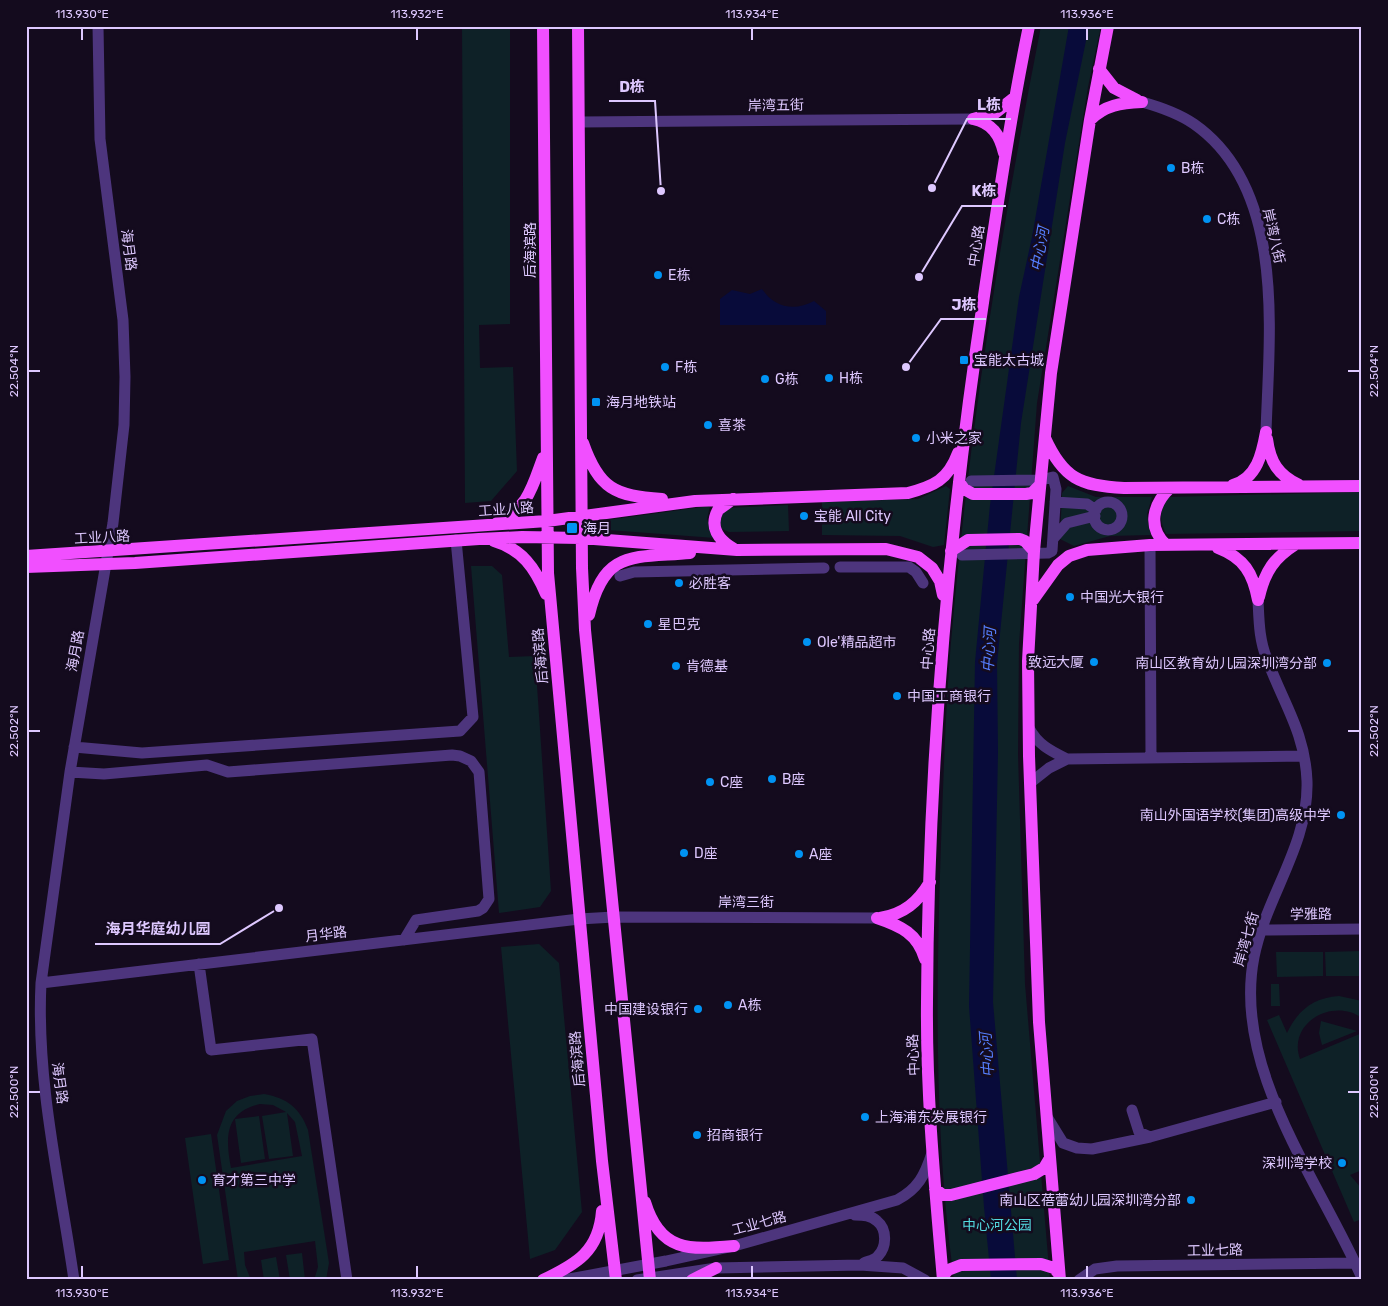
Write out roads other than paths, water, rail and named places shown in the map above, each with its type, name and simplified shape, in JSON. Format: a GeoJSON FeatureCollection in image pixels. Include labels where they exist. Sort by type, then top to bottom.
{"type":"FeatureCollection","features":[{"type":"Feature","properties":{"kind":"main road","name":"后海滨路"},"geometry":{"type":"LineString","coordinates":[[543,26],[547,538],[550,603],[604,1188],[615,1275]]}},
{"type":"Feature","properties":{"kind":"main road"},"geometry":{"type":"LineString","coordinates":[[578,26],[580,122],[579,430],[585,630],[648,1264],[645,1279]]}},
{"type":"Feature","properties":{"kind":"main road","name":"中心路"},"geometry":{"type":"LineString","coordinates":[[943,1278],[935,1189],[927,1003],[934,786],[945,606],[957,553],[965,482],[963,443],[1014,98],[1029,26]]}},
{"type":"Feature","properties":{"kind":"main road"},"geometry":{"type":"LineString","coordinates":[[1059,1277],[1039,1022],[1030,783],[1028,662],[1034,552],[1051,373],[1090,120],[1108,26]]}},
{"type":"Feature","properties":{"kind":"main road"},"geometry":{"type":"LineString","coordinates":[[1099,69],[1114,88],[1142,102]]}},
{"type":"Feature","properties":{"kind":"main road"},"geometry":{"type":"LineString","coordinates":[[973,118],[995,113],[1014,98]]}},
{"type":"Feature","properties":{"kind":"main road"},"geometry":{"type":"LineString","coordinates":[[1090,120],[1096,114],[1112,105],[1142,102]]}},
{"type":"Feature","properties":{"kind":"main road"},"geometry":{"type":"LineString","coordinates":[[973,118],[992,127],[998,135],[1005,155]]}},
{"type":"Feature","properties":{"kind":"main road"},"geometry":{"type":"LineString","coordinates":[[579,430],[593,469],[606,486],[617,492],[638,497],[695,501]]}},
{"type":"Feature","properties":{"kind":"main road"},"geometry":{"type":"LineString","coordinates":[[1266,432],[1270,454],[1277,471],[1301,487]]}},
{"type":"Feature","properties":{"kind":"main road"},"geometry":{"type":"LineString","coordinates":[[1227,487],[1239,483],[1252,472],[1260,459],[1266,432]]}},
{"type":"Feature","properties":{"kind":"main road"},"geometry":{"type":"LineString","coordinates":[[1045,437],[1062,468],[1082,481],[1110,488],[1362,486]]}},
{"type":"Feature","properties":{"kind":"main road","name":"工业八路"},"geometry":{"type":"LineString","coordinates":[[26,568],[107,558],[547,521],[695,501],[908,493],[925,488],[943,479],[952,468],[963,443]]}},
{"type":"Feature","properties":{"kind":"main road"},"geometry":{"type":"LineString","coordinates":[[493,525],[512,514],[523,504],[533,485],[546,450]]}},
{"type":"Feature","properties":{"kind":"main road"},"geometry":{"type":"LineString","coordinates":[[965,482],[964,490],[973,494],[1026,494],[1041,483]]}},
{"type":"Feature","properties":{"kind":"main road"},"geometry":{"type":"LineString","coordinates":[[1166,545],[1156,532],[1154,512],[1157,502],[1170,488]]}},
{"type":"Feature","properties":{"kind":"main road"},"geometry":{"type":"LineString","coordinates":[[733,499],[718,510],[714,525],[721,540],[736,550]]}},
{"type":"Feature","properties":{"kind":"main road","name":"工业八路"},"geometry":{"type":"LineString","coordinates":[[26,556],[107,558],[456,540],[547,538],[581,538],[736,550],[865,548],[902,552],[918,557],[937,574],[945,606]]}},
{"type":"Feature","properties":{"kind":"main road"},"geometry":{"type":"LineString","coordinates":[[479,539],[507,545],[523,556],[539,578],[550,603]]}},
{"type":"Feature","properties":{"kind":"main road"},"geometry":{"type":"LineString","coordinates":[[957,553],[968,540],[1020,539],[1025,541],[1034,552]]}},
{"type":"Feature","properties":{"kind":"main road"},"geometry":{"type":"LineString","coordinates":[[1032,602],[1056,568],[1069,556],[1108,546],[1362,543]]}},
{"type":"Feature","properties":{"kind":"main road"},"geometry":{"type":"LineString","coordinates":[[1258,600],[1261,584],[1271,565],[1278,555],[1296,544]]}},
{"type":"Feature","properties":{"kind":"main road"},"geometry":{"type":"LineString","coordinates":[[1208,545],[1233,554],[1246,567],[1255,584],[1258,600]]}},
{"type":"Feature","properties":{"kind":"main road"},"geometry":{"type":"LineString","coordinates":[[585,630],[596,588],[612,566],[633,558],[736,550]]}},
{"type":"Feature","properties":{"kind":"main road"},"geometry":{"type":"LineString","coordinates":[[877,918],[907,909],[923,894],[930,882]]}},
{"type":"Feature","properties":{"kind":"main road"},"geometry":{"type":"LineString","coordinates":[[877,918],[895,924],[913,935],[920,944],[928,968]]}},
{"type":"Feature","properties":{"kind":"main road"},"geometry":{"type":"LineString","coordinates":[[935,1189],[942,1195],[951,1195],[1034,1174],[1044,1168],[1050,1158]]}},
{"type":"Feature","properties":{"kind":"main road"},"geometry":{"type":"LineString","coordinates":[[639,1182],[655,1226],[664,1237],[677,1245],[693,1248],[734,1246]]}},
{"type":"Feature","properties":{"kind":"main road"},"geometry":{"type":"LineString","coordinates":[[543,1280],[578,1261],[594,1242],[599,1230],[604,1188]]}},
{"type":"Feature","properties":{"kind":"main road"},"geometry":{"type":"LineString","coordinates":[[943,1278],[948,1270],[961,1265],[1041,1264],[1054,1268],[1059,1277]]}},
{"type":"Feature","properties":{"kind":"main road"},"geometry":{"type":"LineString","coordinates":[[692,1280],[716,1268]]}},
{"type":"Feature","properties":{"kind":"street","name":"海月路"},"geometry":{"type":"LineString","coordinates":[[74,1280],[41,1055],[41,983],[70,772],[107,558],[124,425],[123,320],[100,139],[98,26]]}},
{"type":"Feature","properties":{"kind":"street","name":"岸湾八街"},"geometry":{"type":"LineString","coordinates":[[1142,102],[1183,118],[1204,133],[1230,162],[1248,198],[1260,234],[1268,275],[1266,432]]}},
{"type":"Feature","properties":{"kind":"street","name":"岸湾五街"},"geometry":{"type":"LineString","coordinates":[[580,122],[973,118]]}},
{"type":"Feature","properties":{"kind":"street"},"geometry":{"type":"LineString","coordinates":[[957,553],[1048,553],[1052,551],[1056,489],[1053,477],[1041,483],[965,482]]}},
{"type":"Feature","properties":{"kind":"street"},"geometry":{"type":"LineString","coordinates":[[1053,539],[1067,523],[1095,513],[1087,504],[1055,502]]}},
{"type":"Feature","properties":{"kind":"street"},"geometry":{"type":"LineString","coordinates":[[74,747],[142,753],[460,731],[473,717],[456,540]]}},
{"type":"Feature","properties":{"kind":"street"},"geometry":{"type":"LineString","coordinates":[[1150,545],[1151,758]]}},
{"type":"Feature","properties":{"kind":"street"},"geometry":{"type":"LineString","coordinates":[[840,567],[909,567],[916,572],[923,583]]}},
{"type":"Feature","properties":{"kind":"street"},"geometry":{"type":"LineString","coordinates":[[620,576],[634,572],[824,568]]}},
{"type":"Feature","properties":{"kind":"street","name":"岸湾七街"},"geometry":{"type":"LineString","coordinates":[[1258,600],[1262,642],[1267,660],[1292,714],[1304,756],[1307,780],[1303,823],[1290,862],[1261,930],[1251,976],[1251,1012],[1257,1049],[1276,1102],[1362,1278]]}},
{"type":"Feature","properties":{"kind":"street"},"geometry":{"type":"LineString","coordinates":[[1029,728],[1034,737],[1045,748],[1068,759]]}},
{"type":"Feature","properties":{"kind":"street"},"geometry":{"type":"LineString","coordinates":[[70,772],[104,774],[207,765],[228,772],[452,755],[467,758],[479,772],[489,899],[487,904],[478,911],[416,920],[404,940]]}},
{"type":"Feature","properties":{"kind":"street"},"geometry":{"type":"LineString","coordinates":[[1030,783],[1049,768],[1068,759],[1304,756]]}},
{"type":"Feature","properties":{"kind":"street","name":"月华路"},"geometry":{"type":"LineString","coordinates":[[41,983],[579,919],[614,917]]}},
{"type":"Feature","properties":{"kind":"street","name":"岸湾三街"},"geometry":{"type":"LineString","coordinates":[[614,917],[877,918]]}},
{"type":"Feature","properties":{"kind":"street","name":"学雅路"},"geometry":{"type":"LineString","coordinates":[[1261,930],[1362,929]]}},
{"type":"Feature","properties":{"kind":"street"},"geometry":{"type":"LineString","coordinates":[[199,964],[211,1050],[312,1039],[347,1280]]}},
{"type":"Feature","properties":{"kind":"street"},"geometry":{"type":"LineString","coordinates":[[1047,1116],[1063,1143],[1076,1148],[1114,1146],[1276,1102]]}},
{"type":"Feature","properties":{"kind":"street"},"geometry":{"type":"LineString","coordinates":[[1132,1110],[1139,1132],[1150,1137]]}},
{"type":"Feature","properties":{"kind":"street","name":"工业七路"},"geometry":{"type":"LineString","coordinates":[[564,1280],[615,1275],[648,1264],[734,1246],[897,1200],[908,1194],[926,1174],[933,1152]]}},
{"type":"Feature","properties":{"kind":"street"},"geometry":{"type":"LineString","coordinates":[[849,1215],[866,1215],[877,1220],[883,1228],[885,1240],[883,1249],[877,1257],[860,1265]]}},
{"type":"Feature","properties":{"kind":"street","name":"工业七路"},"geometry":{"type":"LineString","coordinates":[[1078,1280],[1095,1269],[1116,1266],[1355,1263]]}},
{"type":"Feature","properties":{"kind":"street"},"geometry":{"type":"LineString","coordinates":[[645,1279],[716,1268],[892,1265],[916,1273],[925,1280]]}},
{"type":"Feature","properties":{"kind":"water","name":"中心河"},"geometry":{"type":"Polygon","coordinates":[[[1069,26],[1089,26],[1065,143],[1021,423],[997,664],[998,752],[993,1002],[1017,1280],[991,1280],[969,1006],[975,662],[990,505],[1019,297],[1032,237],[1069,26]]]}},
{"type":"Feature","properties":{"kind":"water"},"geometry":{"type":"Polygon","coordinates":[[[762,289],[772,300],[785,306],[799,306],[814,301],[826,311],[826,325],[720,325],[720,299],[732,290],[750,294],[762,289]]]}},
{"type":"Feature","properties":{"kind":"place","name":"B栋"},"geometry":{"type":"Point","coordinates":[1171,168]}},
{"type":"Feature","properties":{"kind":"place","name":"L栋"},"geometry":{"type":"Point","coordinates":[932,188]}},
{"type":"Feature","properties":{"kind":"place","name":"D栋"},"geometry":{"type":"Point","coordinates":[661,191]}},
{"type":"Feature","properties":{"kind":"place","name":"C栋"},"geometry":{"type":"Point","coordinates":[1207,219]}},
{"type":"Feature","properties":{"kind":"place","name":"E栋"},"geometry":{"type":"Point","coordinates":[658,275]}},
{"type":"Feature","properties":{"kind":"place","name":"K栋"},"geometry":{"type":"Point","coordinates":[919,277]}},
{"type":"Feature","properties":{"kind":"place","name":"宝能太古城"},"geometry":{"type":"Point","coordinates":[964,360]}},
{"type":"Feature","properties":{"kind":"place","name":"F栋"},"geometry":{"type":"Point","coordinates":[665,367]}},
{"type":"Feature","properties":{"kind":"place","name":"J栋"},"geometry":{"type":"Point","coordinates":[906,367]}},
{"type":"Feature","properties":{"kind":"place","name":"H栋"},"geometry":{"type":"Point","coordinates":[829,378]}},
{"type":"Feature","properties":{"kind":"place","name":"G栋"},"geometry":{"type":"Point","coordinates":[765,379]}},
{"type":"Feature","properties":{"kind":"place","name":"海月地铁站"},"geometry":{"type":"Point","coordinates":[596,402]}},
{"type":"Feature","properties":{"kind":"place","name":"喜茶"},"geometry":{"type":"Point","coordinates":[708,425]}},
{"type":"Feature","properties":{"kind":"place","name":"小米之家"},"geometry":{"type":"Point","coordinates":[916,438]}},
{"type":"Feature","properties":{"kind":"place","name":"宝能 All City"},"geometry":{"type":"Point","coordinates":[804,516]}},
{"type":"Feature","properties":{"kind":"place","name":"海月"},"geometry":{"type":"Point","coordinates":[572,528]}},
{"type":"Feature","properties":{"kind":"place","name":"必胜客"},"geometry":{"type":"Point","coordinates":[679,583]}},
{"type":"Feature","properties":{"kind":"place","name":"中国光大银行"},"geometry":{"type":"Point","coordinates":[1070,597]}},
{"type":"Feature","properties":{"kind":"place","name":"星巴克"},"geometry":{"type":"Point","coordinates":[648,624]}},
{"type":"Feature","properties":{"kind":"place","name":"Ole'精品超市"},"geometry":{"type":"Point","coordinates":[807,642]}},
{"type":"Feature","properties":{"kind":"place","name":"致远大厦"},"geometry":{"type":"Point","coordinates":[1094,662]}},
{"type":"Feature","properties":{"kind":"place","name":"南山区教育幼儿园深圳湾分部"},"geometry":{"type":"Point","coordinates":[1327,663]}},
{"type":"Feature","properties":{"kind":"place","name":"肯德基"},"geometry":{"type":"Point","coordinates":[676,666]}},
{"type":"Feature","properties":{"kind":"place","name":"中国工商银行"},"geometry":{"type":"Point","coordinates":[897,696]}},
{"type":"Feature","properties":{"kind":"place","name":"B座"},"geometry":{"type":"Point","coordinates":[772,779]}},
{"type":"Feature","properties":{"kind":"place","name":"C座"},"geometry":{"type":"Point","coordinates":[710,782]}},
{"type":"Feature","properties":{"kind":"place","name":"南山外国语学校(集团)高级中学"},"geometry":{"type":"Point","coordinates":[1341,815]}},
{"type":"Feature","properties":{"kind":"place","name":"D座"},"geometry":{"type":"Point","coordinates":[684,853]}},
{"type":"Feature","properties":{"kind":"place","name":"A座"},"geometry":{"type":"Point","coordinates":[799,854]}},
{"type":"Feature","properties":{"kind":"place","name":"海月华庭幼儿园"},"geometry":{"type":"Point","coordinates":[279,908]}},
{"type":"Feature","properties":{"kind":"place","name":"A栋"},"geometry":{"type":"Point","coordinates":[728,1005]}},
{"type":"Feature","properties":{"kind":"place","name":"中国建设银行"},"geometry":{"type":"Point","coordinates":[698,1009]}},
{"type":"Feature","properties":{"kind":"place","name":"上海浦东发展银行"},"geometry":{"type":"Point","coordinates":[865,1117]}},
{"type":"Feature","properties":{"kind":"place","name":"招商银行"},"geometry":{"type":"Point","coordinates":[697,1135]}},
{"type":"Feature","properties":{"kind":"place","name":"深圳湾学校"},"geometry":{"type":"Point","coordinates":[1342,1163]}},
{"type":"Feature","properties":{"kind":"place","name":"育才第三中学"},"geometry":{"type":"Point","coordinates":[202,1180]}},
{"type":"Feature","properties":{"kind":"place","name":"南山区蓓蕾幼儿园深圳湾分部"},"geometry":{"type":"Point","coordinates":[1191,1200]}},
{"type":"Feature","properties":{"kind":"park label","name":"中心河公园"},"geometry":{"type":"Point","coordinates":[997,1225]}}]}
